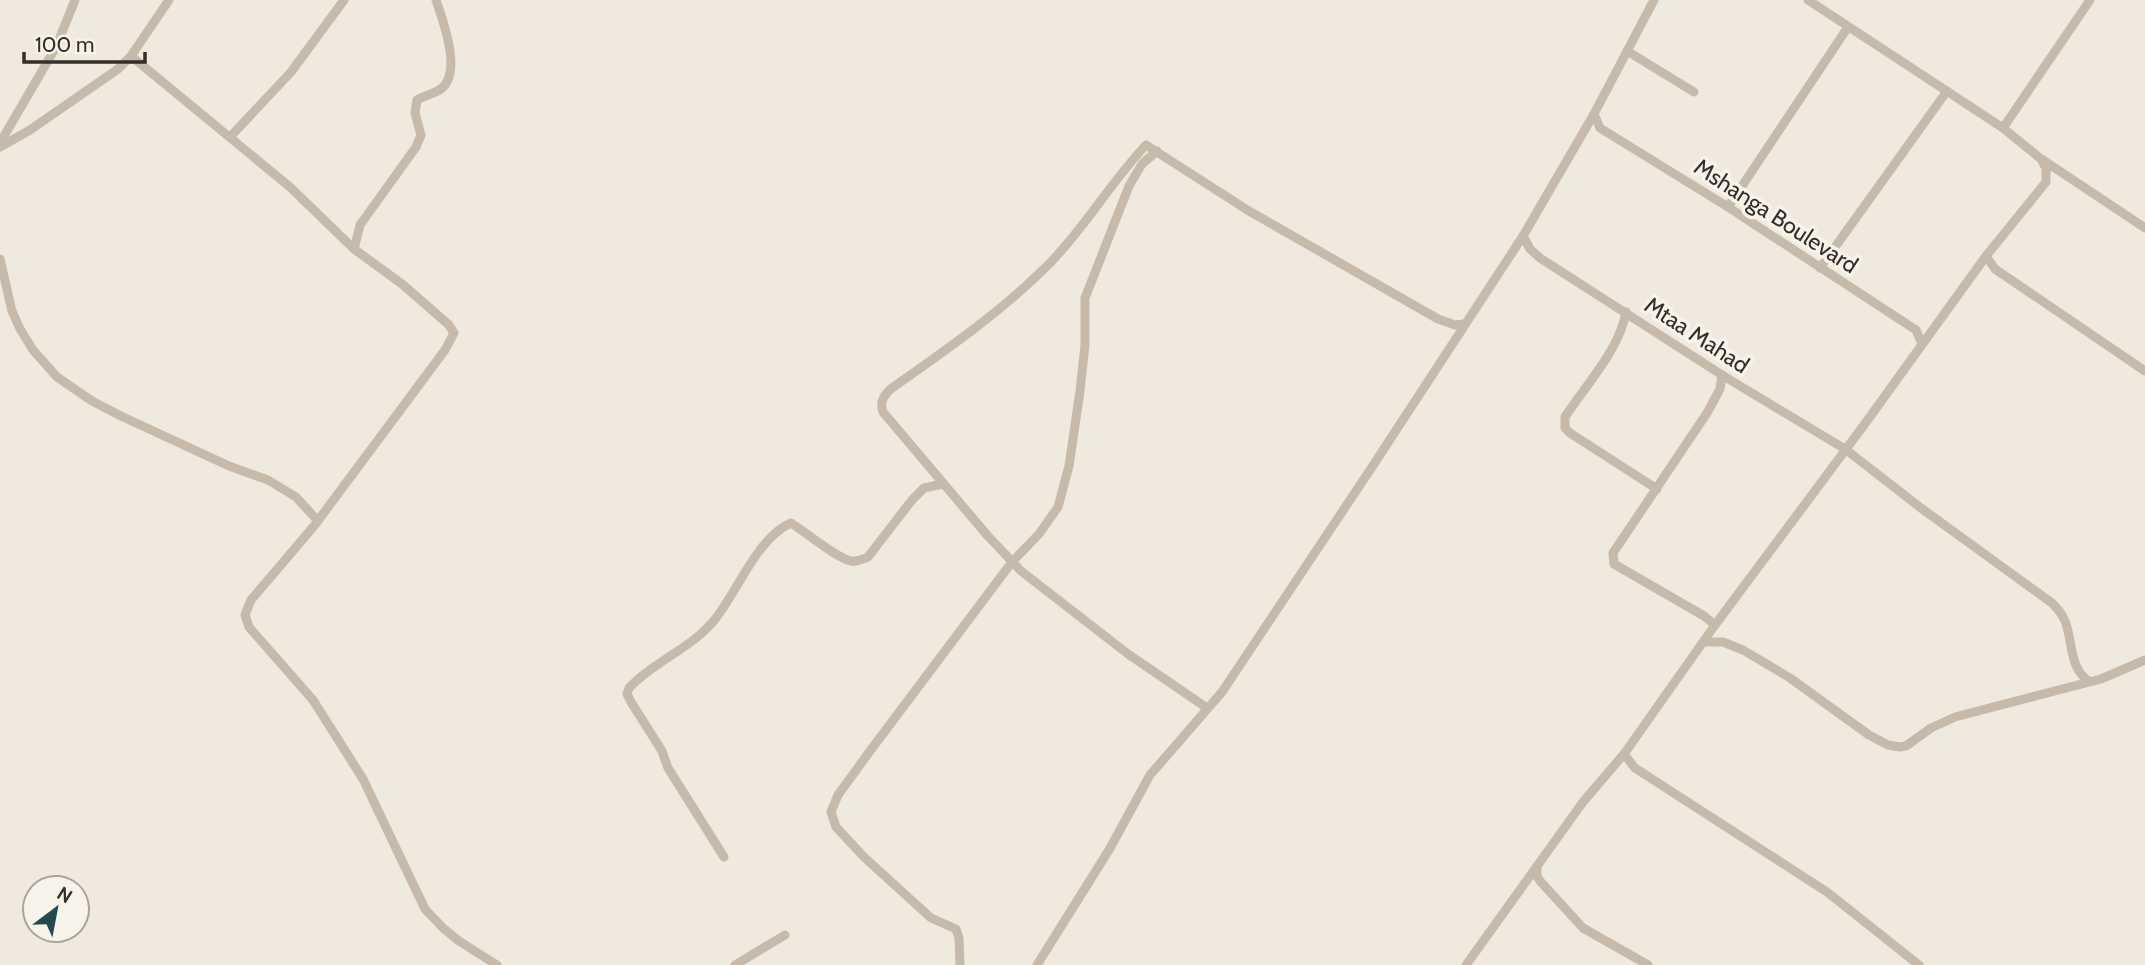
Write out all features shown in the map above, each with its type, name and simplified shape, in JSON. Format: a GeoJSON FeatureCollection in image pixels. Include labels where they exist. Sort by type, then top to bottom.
{"type":"FeatureCollection","features":[{"type":"Feature","properties":{"kind":"street"},"geometry":{"type":"LineString","coordinates":[[0,145],[56,47],[75,0]]}},
{"type":"Feature","properties":{"kind":"street"},"geometry":{"type":"LineString","coordinates":[[0,145],[30,130],[105,79],[131,56],[169,0]]}},
{"type":"Feature","properties":{"kind":"street"},"geometry":{"type":"LineString","coordinates":[[231,136],[291,72],[344,0]]}},
{"type":"Feature","properties":{"kind":"street"},"geometry":{"type":"LineString","coordinates":[[354,249],[360,225],[416,147],[421,135],[415,113],[417,100],[443,87],[448,80],[450,51],[436,0]]}},
{"type":"Feature","properties":{"kind":"street"},"geometry":{"type":"LineString","coordinates":[[1037,965],[1109,850],[1150,775],[1222,692],[1523,236],[1594,114],[1654,0]]}},
{"type":"Feature","properties":{"kind":"street"},"geometry":{"type":"LineString","coordinates":[[1808,0],[2003,128],[2041,159],[2145,229]]}},
{"type":"Feature","properties":{"kind":"street"},"geometry":{"type":"LineString","coordinates":[[2003,128],[2090,0]]}},
{"type":"Feature","properties":{"kind":"street"},"geometry":{"type":"LineString","coordinates":[[1728,207],[1849,27]]}},
{"type":"Feature","properties":{"kind":"street"},"geometry":{"type":"LineString","coordinates":[[1627,51],[1694,92]]}},
{"type":"Feature","properties":{"kind":"street"},"geometry":{"type":"LineString","coordinates":[[131,56],[231,136],[290,187],[354,249],[402,284],[449,325],[454,333],[445,350],[318,521],[251,600],[245,615],[249,627],[313,700],[358,771],[425,909],[459,941],[497,965]]}},
{"type":"Feature","properties":{"kind":"street"},"geometry":{"type":"LineString","coordinates":[[1820,268],[1947,92]]}},
{"type":"Feature","properties":{"kind":"street"},"geometry":{"type":"LineString","coordinates":[[1581,134],[1600,128],[1594,114]]}},
{"type":"Feature","properties":{"kind":"street","name":"Mshanga Boulevard"},"geometry":{"type":"LineString","coordinates":[[1600,128],[1728,207],[1916,330]]}},
{"type":"Feature","properties":{"kind":"street"},"geometry":{"type":"LineString","coordinates":[[1207,708],[1128,654],[1034,583],[1012,562],[883,412],[881,404],[886,393],[974,330],[1048,265],[1146,145],[1249,211],[1438,319],[1455,325],[1464,324]]}},
{"type":"Feature","properties":{"kind":"street"},"geometry":{"type":"LineString","coordinates":[[960,965],[960,938],[956,929],[931,918],[864,857],[836,827],[831,812],[838,795],[870,751],[1012,562],[1039,534],[1058,508],[1080,391],[1085,345],[1085,298],[1129,186],[1142,164],[1157,151]]}},
{"type":"Feature","properties":{"kind":"street"},"geometry":{"type":"LineString","coordinates":[[2041,159],[2046,169],[2046,182]]}},
{"type":"Feature","properties":{"kind":"street"},"geometry":{"type":"LineString","coordinates":[[1466,965],[1475,960],[1583,802],[1624,754],[1986,256],[2046,182],[2067,177]]}},
{"type":"Feature","properties":{"kind":"street","name":"Mtaa Mahad"},"geometry":{"type":"LineString","coordinates":[[1523,236],[1530,249],[1722,375],[1845,449],[1921,509],[2052,603],[2063,617],[2077,668],[2089,681]]}},
{"type":"Feature","properties":{"kind":"street"},"geometry":{"type":"LineString","coordinates":[[1511,253],[1530,249]]}},
{"type":"Feature","properties":{"kind":"street"},"geometry":{"type":"LineString","coordinates":[[1986,256],[1995,270],[2145,371]]}},
{"type":"Feature","properties":{"kind":"street"},"geometry":{"type":"LineString","coordinates":[[0,259],[12,311],[20,329],[33,350],[57,377],[92,401],[121,416],[229,466],[268,480],[296,497],[318,521]]}},
{"type":"Feature","properties":{"kind":"street"},"geometry":{"type":"LineString","coordinates":[[1626,312],[1624,325],[1615,344],[1565,417],[1565,428],[1657,489]]}},
{"type":"Feature","properties":{"kind":"street"},"geometry":{"type":"LineString","coordinates":[[1922,344],[1916,330],[1934,328]]}},
{"type":"Feature","properties":{"kind":"street"},"geometry":{"type":"LineString","coordinates":[[1722,375],[1720,389],[1707,413],[1613,554],[1614,564],[1716,624],[1723,642]]}},
{"type":"Feature","properties":{"kind":"street"},"geometry":{"type":"LineString","coordinates":[[724,857],[668,768],[662,751],[627,694],[629,688],[706,629],[735,591],[744,573],[781,527],[791,523],[841,558],[852,561],[868,557],[924,488],[930,468]]}},
{"type":"Feature","properties":{"kind":"street"},"geometry":{"type":"LineString","coordinates":[[924,488],[943,484]]}},
{"type":"Feature","properties":{"kind":"street"},"geometry":{"type":"LineString","coordinates":[[1003,552],[1022,552]]}},
{"type":"Feature","properties":{"kind":"street"},"geometry":{"type":"LineString","coordinates":[[1704,642],[1723,642],[1743,650],[1790,678],[1870,735],[1888,745],[1900,747],[1906,747],[1931,728],[1955,717],[2101,679],[2145,660]]}},
{"type":"Feature","properties":{"kind":"street"},"geometry":{"type":"LineString","coordinates":[[1624,754],[1632,764],[1827,892],[1919,965]]}},
{"type":"Feature","properties":{"kind":"street"},"geometry":{"type":"LineString","coordinates":[[1614,765],[1632,764]]}},
{"type":"Feature","properties":{"kind":"street"},"geometry":{"type":"LineString","coordinates":[[1537,866],[1540,881],[1583,928],[1648,965]]}},
{"type":"Feature","properties":{"kind":"street"},"geometry":{"type":"LineString","coordinates":[[1528,879],[1540,881]]}},
{"type":"Feature","properties":{"kind":"street"},"geometry":{"type":"LineString","coordinates":[[735,965],[785,934]]}}]}
